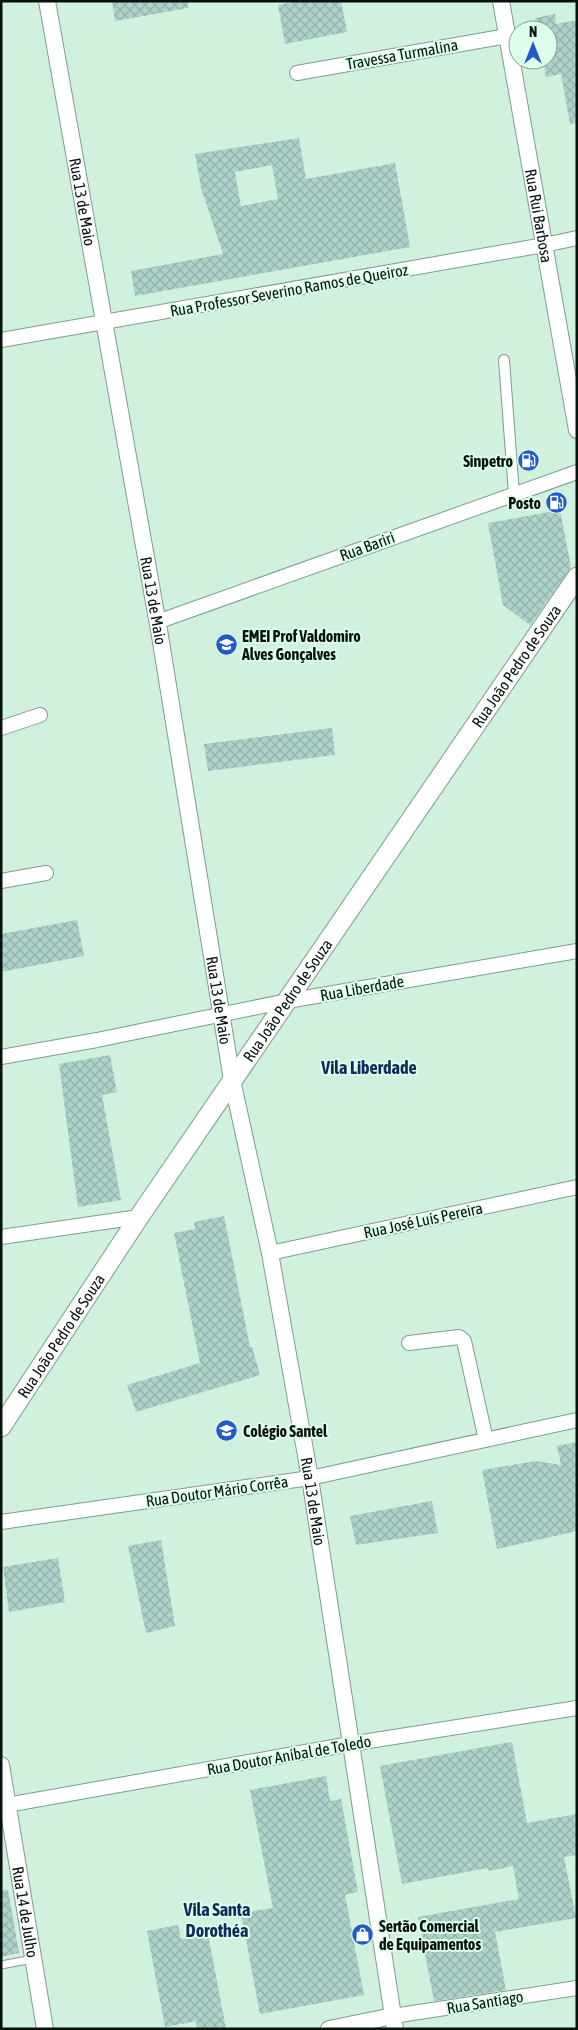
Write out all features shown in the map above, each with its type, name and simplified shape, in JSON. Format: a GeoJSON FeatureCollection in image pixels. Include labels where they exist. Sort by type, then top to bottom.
{"type":"FeatureCollection","features":[{"type":"Feature","properties":{"kind":"main road","name":"Rua João Pedro de Souza"},"geometry":{"type":"LineString","coordinates":[[1,1427],[139,1217],[577,577]]}},
{"type":"Feature","properties":{"kind":"street","name":"Rua 13 de Maio"},"geometry":{"type":"LineString","coordinates":[[47,1],[157,622],[232,1080],[270,1253],[310,1478],[394,2022]]}},
{"type":"Feature","properties":{"kind":"street","name":"Rua Rui Barbosa"},"geometry":{"type":"LineString","coordinates":[[501,1],[577,430]]}},
{"type":"Feature","properties":{"kind":"street","name":"Travessa Turmalina"},"geometry":{"type":"LineString","coordinates":[[297,73],[507,36]]}},
{"type":"Feature","properties":{"kind":"street","name":"Rua Professor Severino Ramos de Queiroz"},"geometry":{"type":"LineString","coordinates":[[1,340],[577,238]]}},
{"type":"Feature","properties":{"kind":"street"},"geometry":{"type":"LineString","coordinates":[[504,360],[514,494]]}},
{"type":"Feature","properties":{"kind":"street","name":"Rua Bariri"},"geometry":{"type":"LineString","coordinates":[[157,622],[577,472]]}},
{"type":"Feature","properties":{"kind":"street"},"geometry":{"type":"LineString","coordinates":[[1,728],[40,715]]}},
{"type":"Feature","properties":{"kind":"street"},"geometry":{"type":"LineString","coordinates":[[1,881],[46,873]]}},
{"type":"Feature","properties":{"kind":"street","name":"Rua Liberdade"},"geometry":{"type":"LineString","coordinates":[[1,1057],[97,1040],[287,1001],[577,951]]}},
{"type":"Feature","properties":{"kind":"street","name":"Rua José Luís Pereira"},"geometry":{"type":"LineString","coordinates":[[270,1253],[577,1187]]}},
{"type":"Feature","properties":{"kind":"street"},"geometry":{"type":"LineString","coordinates":[[1,1238],[139,1217]]}},
{"type":"Feature","properties":{"kind":"street"},"geometry":{"type":"LineString","coordinates":[[409,1343],[459,1337],[464,1341],[486,1440]]}},
{"type":"Feature","properties":{"kind":"street","name":"Rua Doutor Mário Corrêa"},"geometry":{"type":"LineString","coordinates":[[1,1522],[310,1478],[577,1420]]}},
{"type":"Feature","properties":{"kind":"street","name":"Rua Doutor Aníbal de Toledo"},"geometry":{"type":"LineString","coordinates":[[5,1806],[350,1744],[577,1708]]}},
{"type":"Feature","properties":{"kind":"street","name":"Rua 14 de Julho"},"geometry":{"type":"LineString","coordinates":[[1,1765],[5,1806],[45,2029]]}},
{"type":"Feature","properties":{"kind":"street","name":"Rua Santiago"},"geometry":{"type":"LineString","coordinates":[[394,2022],[577,1988]]}},
{"type":"Feature","properties":{"kind":"street"},"geometry":{"type":"LineString","coordinates":[[329,2029],[394,2022]]}},
{"type":"Feature","properties":{"kind":"lane"},"geometry":{"type":"LineString","coordinates":[[1,1965],[33,1959]]}},
{"type":"Feature","properties":{"kind":"building"},"geometry":{"type":"Polygon","coordinates":[[[112,1],[188,1],[188,8],[115,21],[112,1]]]}},
{"type":"Feature","properties":{"kind":"building"},"geometry":{"type":"Polygon","coordinates":[[[298,1],[341,1],[347,32],[285,44],[278,5],[298,1]]]}},
{"type":"Feature","properties":{"kind":"building"},"geometry":{"type":"Polygon","coordinates":[[[555,14],[556,20],[535,20],[535,18],[555,14]]]}},
{"type":"Feature","properties":{"kind":"building"},"geometry":{"type":"Polygon","coordinates":[[[577,20],[577,123],[570,124],[561,74],[546,77],[545,70],[558,70],[558,24],[577,20]]]}},
{"type":"Feature","properties":{"kind":"building"},"geometry":{"type":"Polygon","coordinates":[[[299,138],[306,179],[395,163],[410,247],[135,296],[131,271],[223,254],[201,188],[195,154],[299,138]],[[272,165],[235,172],[241,206],[278,199],[272,165]]]}},
{"type":"Feature","properties":{"kind":"building"},"geometry":{"type":"Polygon","coordinates":[[[560,510],[571,567],[530,625],[503,605],[488,523],[560,510]]]}},
{"type":"Feature","properties":{"kind":"building"},"geometry":{"type":"Polygon","coordinates":[[[332,728],[335,755],[208,771],[204,744],[332,728]]]}},
{"type":"Feature","properties":{"kind":"building"},"geometry":{"type":"Polygon","coordinates":[[[77,920],[84,956],[1,972],[1,934],[77,920]]]}},
{"type":"Feature","properties":{"kind":"building"},"geometry":{"type":"Polygon","coordinates":[[[110,1055],[117,1092],[102,1095],[121,1200],[78,1207],[59,1064],[110,1055]]]}},
{"type":"Feature","properties":{"kind":"building"},"geometry":{"type":"Polygon","coordinates":[[[224,1216],[250,1347],[252,1347],[260,1375],[136,1412],[127,1385],[200,1363],[174,1233],[195,1229],[194,1222],[224,1216]]]}},
{"type":"Feature","properties":{"kind":"building"},"geometry":{"type":"Polygon","coordinates":[[[577,1442],[577,1531],[497,1549],[482,1470],[536,1461],[561,1465],[557,1446],[577,1442]]]}},
{"type":"Feature","properties":{"kind":"building"},"geometry":{"type":"Polygon","coordinates":[[[432,1501],[438,1533],[356,1545],[350,1516],[432,1501]]]}},
{"type":"Feature","properties":{"kind":"building"},"geometry":{"type":"Polygon","coordinates":[[[161,1540],[175,1626],[146,1633],[128,1546],[161,1540]]]}},
{"type":"Feature","properties":{"kind":"building"},"geometry":{"type":"Polygon","coordinates":[[[58,1558],[65,1602],[9,1612],[3,1567],[58,1558]]]}},
{"type":"Feature","properties":{"kind":"building"},"geometry":{"type":"Polygon","coordinates":[[[512,1742],[527,1823],[577,1814],[577,1855],[564,1857],[576,1918],[495,1932],[506,1990],[434,2001],[418,1917],[519,1899],[513,1866],[489,1871],[488,1868],[402,1884],[380,1766],[512,1742]]]}},
{"type":"Feature","properties":{"kind":"building"},"geometry":{"type":"Polygon","coordinates":[[[326,1776],[330,1801],[341,1799],[358,1892],[345,1895],[364,1995],[260,2014],[241,1913],[273,1908],[250,1790],[326,1776]]]}},
{"type":"Feature","properties":{"kind":"building"},"geometry":{"type":"Polygon","coordinates":[[[1,1890],[8,1890],[19,1953],[1,1957],[1,1890]]]}},
{"type":"Feature","properties":{"kind":"building"},"geometry":{"type":"Polygon","coordinates":[[[178,1925],[181,1939],[208,1934],[226,2029],[197,2029],[196,2021],[165,2027],[147,1931],[178,1925]]]}},
{"type":"Feature","properties":{"kind":"place","name":"Sinpetro"},"geometry":{"type":"Point","coordinates":[529,461]}},
{"type":"Feature","properties":{"kind":"place","name":"Posto"},"geometry":{"type":"Point","coordinates":[557,503]}},
{"type":"Feature","properties":{"kind":"place","name":"EMEI Prof Valdomiro Alves Gonçalves"},"geometry":{"type":"Point","coordinates":[226,645]}},
{"type":"Feature","properties":{"kind":"place","name":"Colégio Santel"},"geometry":{"type":"Point","coordinates":[227,1431]}},
{"type":"Feature","properties":{"kind":"place","name":"Sertão Comercial de Equipamentos"},"geometry":{"type":"Point","coordinates":[363,1935]}},
{"type":"Feature","properties":{"kind":"district","name":"Vila Liberdade"},"geometry":{"type":"Point","coordinates":[369,1068]}},
{"type":"Feature","properties":{"kind":"district","name":"Vila Santa Dorothéa"},"geometry":{"type":"Point","coordinates":[217,1920]}}]}
